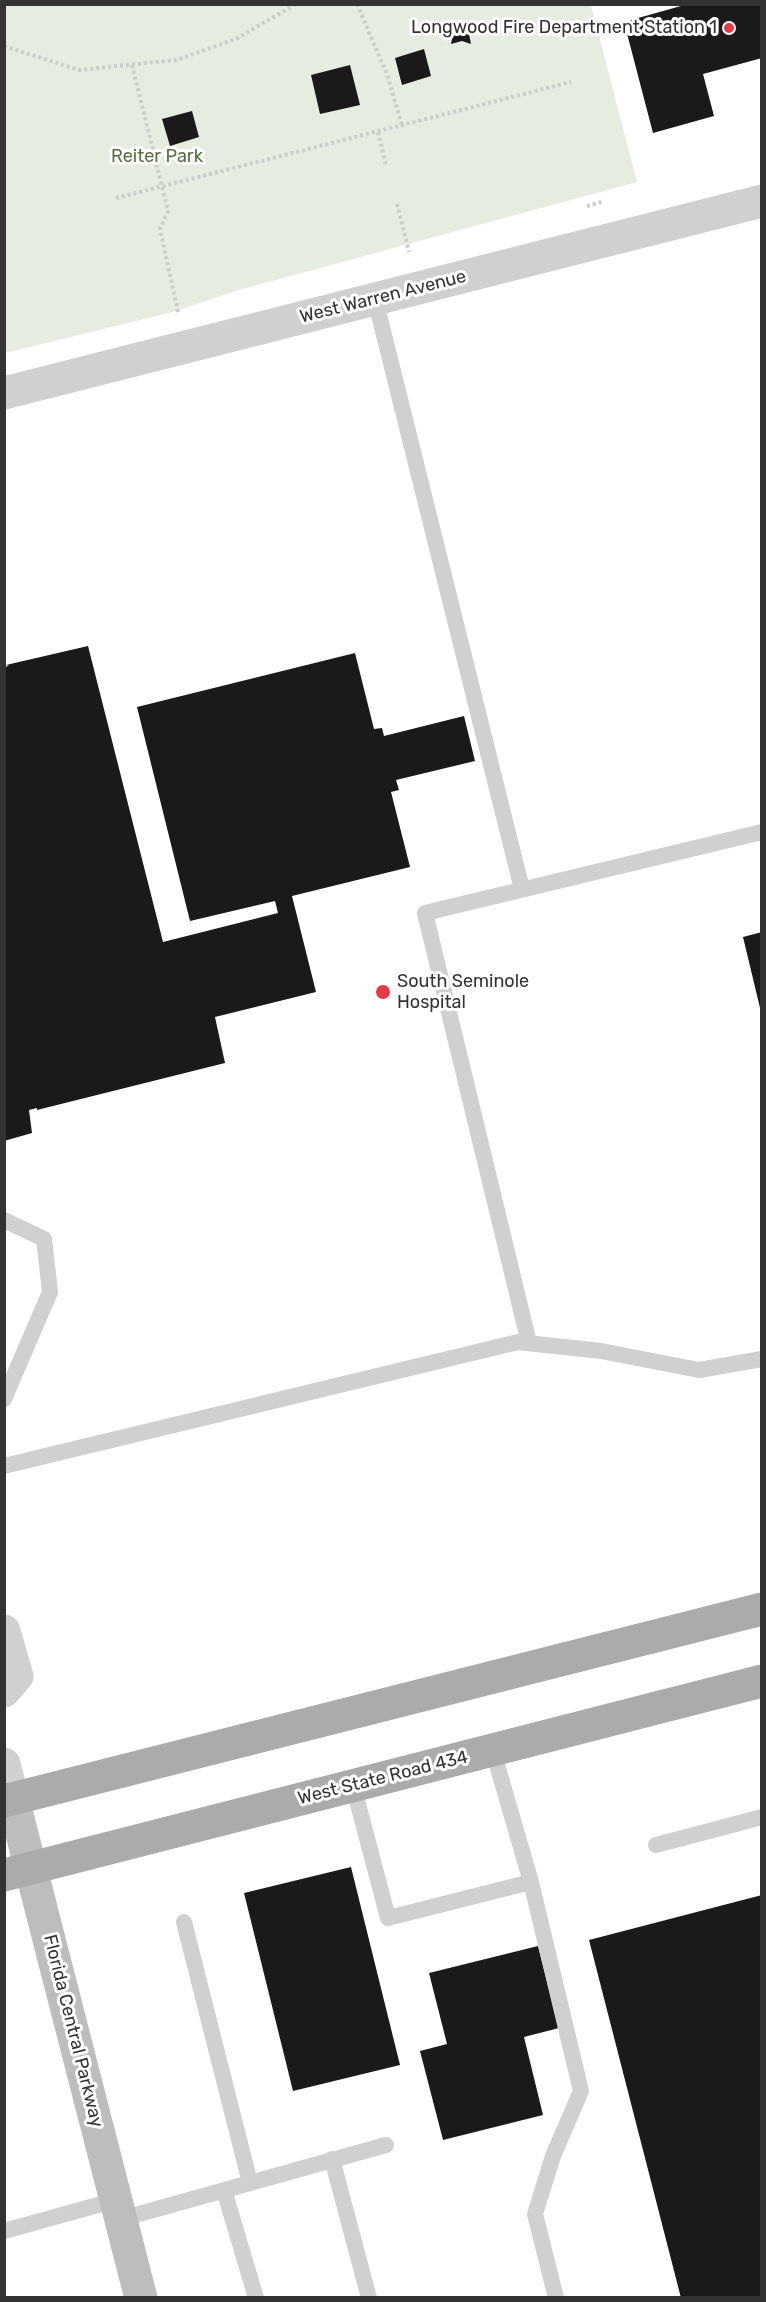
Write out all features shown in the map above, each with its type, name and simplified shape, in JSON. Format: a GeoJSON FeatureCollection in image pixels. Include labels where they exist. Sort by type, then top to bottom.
{"type":"FeatureCollection","features":[{"type":"Feature","properties":{"kind":"main road"},"geometry":{"type":"LineString","coordinates":[[9,1800],[762,1610]]}},
{"type":"Feature","properties":{"kind":"main road","name":"West State Road 434"},"geometry":{"type":"LineString","coordinates":[[18,1871],[762,1681]]}},
{"type":"Feature","properties":{"kind":"street","name":"West Warren Avenue"},"geometry":{"type":"LineString","coordinates":[[4,393],[762,201]]}},
{"type":"Feature","properties":{"kind":"street"},"geometry":{"type":"LineString","coordinates":[[4,1631],[16,1676],[4,1690]]}},
{"type":"Feature","properties":{"kind":"street","name":"Florida Central Parkway"},"geometry":{"type":"LineString","coordinates":[[4,1764],[18,1871],[119,2210],[141,2298]]}},
{"type":"Feature","properties":{"kind":"lane"},"geometry":{"type":"LineString","coordinates":[[375,300],[522,889]]}},
{"type":"Feature","properties":{"kind":"lane"},"geometry":{"type":"LineString","coordinates":[[528,1343],[425,913],[762,832]]}},
{"type":"Feature","properties":{"kind":"lane"},"geometry":{"type":"LineString","coordinates":[[4,1220],[44,1239],[50,1292],[4,1398]]}},
{"type":"Feature","properties":{"kind":"lane"},"geometry":{"type":"LineString","coordinates":[[5,1462],[518,1342],[601,1351],[699,1370],[762,1359]]}},
{"type":"Feature","properties":{"kind":"lane"},"geometry":{"type":"LineString","coordinates":[[492,1750],[531,1882],[581,2091],[553,2156],[535,2214],[556,2298]]}},
{"type":"Feature","properties":{"kind":"lane"},"geometry":{"type":"LineString","coordinates":[[353,1785],[388,1918],[531,1882]]}},
{"type":"Feature","properties":{"kind":"lane"},"geometry":{"type":"LineString","coordinates":[[656,1845],[762,1816]]}},
{"type":"Feature","properties":{"kind":"lane"},"geometry":{"type":"LineString","coordinates":[[184,1923],[250,2183]]}},
{"type":"Feature","properties":{"kind":"lane"},"geometry":{"type":"LineString","coordinates":[[4,2231],[224,2190],[386,2145]]}},
{"type":"Feature","properties":{"kind":"lane"},"geometry":{"type":"LineString","coordinates":[[332,2159],[369,2298]]}},
{"type":"Feature","properties":{"kind":"lane"},"geometry":{"type":"LineString","coordinates":[[224,2190],[256,2298]]}},
{"type":"Feature","properties":{"kind":"path"},"geometry":{"type":"LineString","coordinates":[[4,46],[80,70],[176,60],[236,39],[296,4]]}},
{"type":"Feature","properties":{"kind":"path"},"geometry":{"type":"LineString","coordinates":[[357,4],[388,77],[402,126]]}},
{"type":"Feature","properties":{"kind":"path"},"geometry":{"type":"LineString","coordinates":[[132,65],[168,211],[160,230],[179,316]]}},
{"type":"Feature","properties":{"kind":"path"},"geometry":{"type":"LineString","coordinates":[[116,198],[163,188],[571,82]]}},
{"type":"Feature","properties":{"kind":"path"},"geometry":{"type":"LineString","coordinates":[[378,132],[386,165]]}},
{"type":"Feature","properties":{"kind":"path"},"geometry":{"type":"LineString","coordinates":[[397,204],[409,252]]}},
{"type":"Feature","properties":{"kind":"green space","name":"Reiter Park"},"geometry":{"type":"Polygon","coordinates":[[[4,5],[591,5],[637,182],[239,290],[173,312],[5,353],[4,5]]]}},
{"type":"Feature","properties":{"kind":"building"},"geometry":{"type":"Polygon","coordinates":[[[688,4],[762,4],[762,58],[703,74],[714,116],[653,133],[624,22],[688,4]]]}},
{"type":"Feature","properties":{"kind":"building"},"geometry":{"type":"Polygon","coordinates":[[[451,23],[471,24],[469,34],[471,44],[462,41],[451,44],[453,34],[451,23]]]}},
{"type":"Feature","properties":{"kind":"building"},"geometry":{"type":"Polygon","coordinates":[[[424,49],[431,76],[402,85],[395,58],[424,49]]]}},
{"type":"Feature","properties":{"kind":"building"},"geometry":{"type":"Polygon","coordinates":[[[350,65],[360,105],[320,114],[311,75],[350,65]]]}},
{"type":"Feature","properties":{"kind":"building"},"geometry":{"type":"Polygon","coordinates":[[[192,111],[199,137],[170,146],[162,119],[192,111]]]}},
{"type":"Feature","properties":{"kind":"building"},"geometry":{"type":"Polygon","coordinates":[[[88,646],[163,942],[278,913],[275,901],[190,921],[137,707],[355,653],[374,729],[382,728],[384,736],[464,716],[475,761],[396,780],[399,790],[391,792],[410,867],[292,896],[316,992],[215,1017],[225,1063],[37,1110],[37,1108],[29,1110],[32,1133],[4,1141],[4,667],[88,646]]]}},
{"type":"Feature","properties":{"kind":"building"},"geometry":{"type":"Polygon","coordinates":[[[762,932],[762,1012],[761,1012],[743,937],[762,932]]]}},
{"type":"Feature","properties":{"kind":"building"},"geometry":{"type":"Polygon","coordinates":[[[351,1867],[400,2065],[293,2091],[244,1893],[351,1867]]]}},
{"type":"Feature","properties":{"kind":"building"},"geometry":{"type":"Polygon","coordinates":[[[762,1895],[762,2298],[681,2298],[589,1940],[762,1895]]]}},
{"type":"Feature","properties":{"kind":"building"},"geometry":{"type":"Polygon","coordinates":[[[538,1946],[559,2028],[524,2037],[543,2115],[443,2140],[420,2051],[447,2044],[429,1973],[538,1946]]]}},
{"type":"Feature","properties":{"kind":"place","name":"Longwood Fire Department Station 1"},"geometry":{"type":"Point","coordinates":[729,28]}},
{"type":"Feature","properties":{"kind":"place","name":"South Seminole Hospital"},"geometry":{"type":"Point","coordinates":[383,992]}}]}
